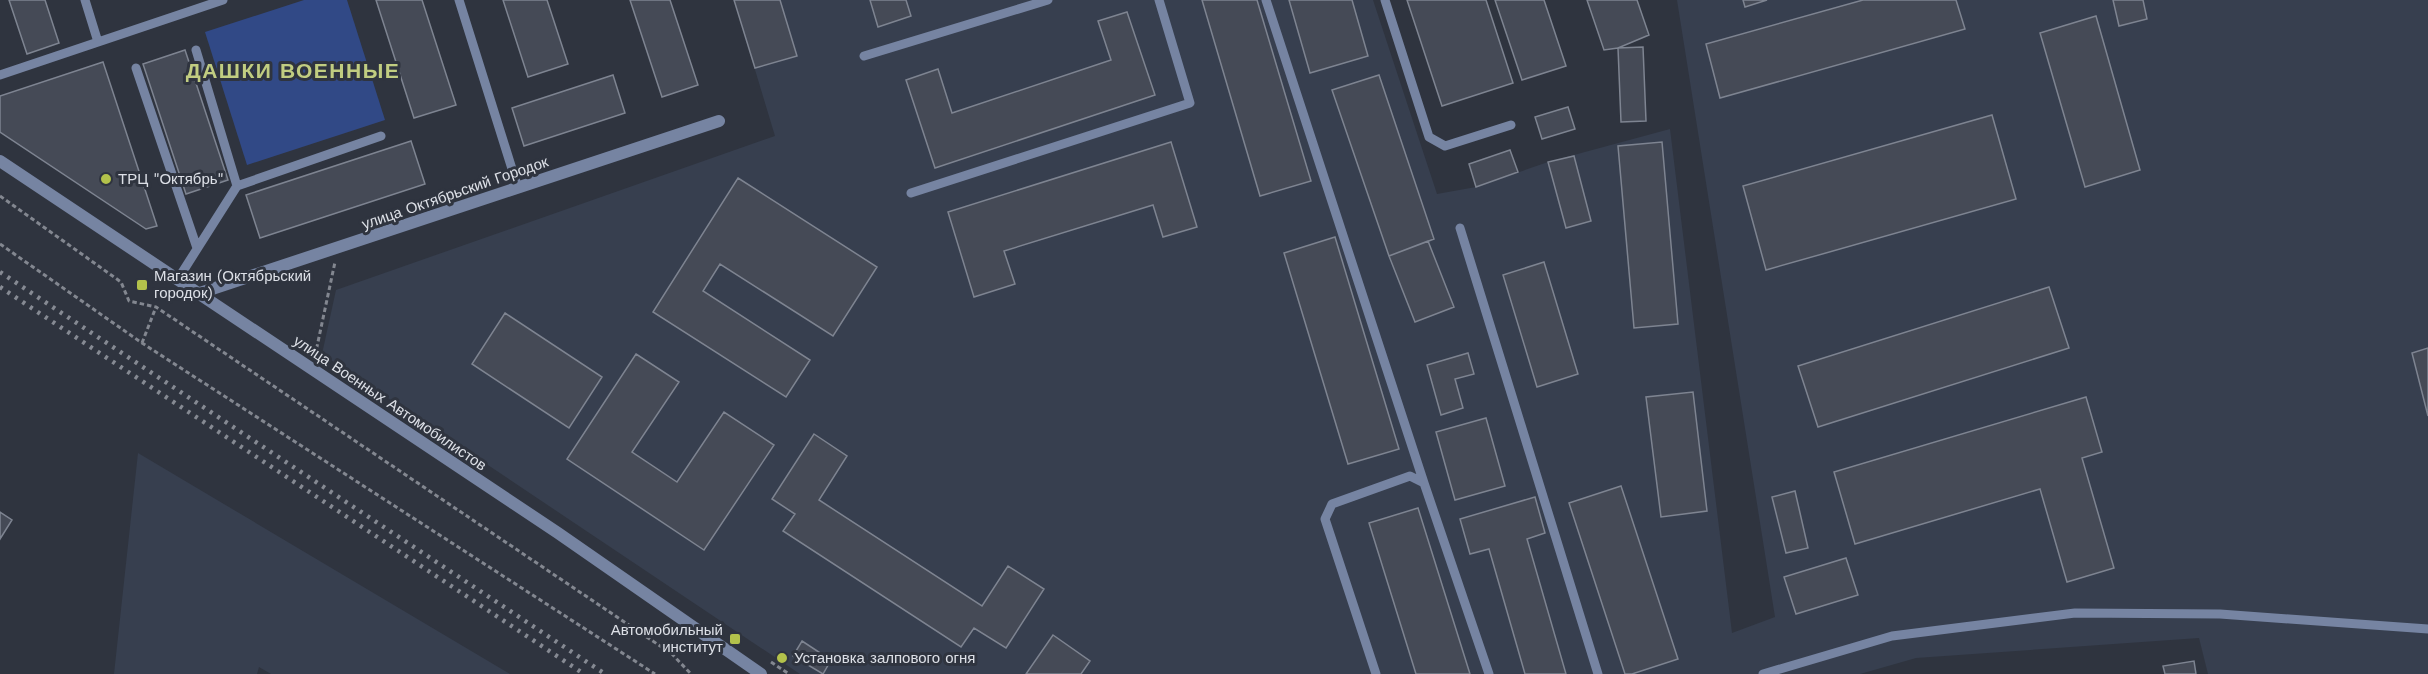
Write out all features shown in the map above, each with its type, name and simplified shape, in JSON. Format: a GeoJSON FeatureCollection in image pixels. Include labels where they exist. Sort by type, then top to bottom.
{"type":"FeatureCollection","features":[{"type":"Feature","properties":{"kind":"street","name":"улица Октябрьский Городок"},"geometry":{"type":"LineString","coordinates":[[200,293],[719,121]]}},
{"type":"Feature","properties":{"kind":"street","name":"улица Военных Автомобилистов"},"geometry":{"type":"LineString","coordinates":[[0,161],[558,533],[761,674]]}},
{"type":"Feature","properties":{"kind":"lane"},"geometry":{"type":"LineString","coordinates":[[85,0],[98,42]]}},
{"type":"Feature","properties":{"kind":"lane"},"geometry":{"type":"LineString","coordinates":[[0,75],[223,0]]}},
{"type":"Feature","properties":{"kind":"lane"},"geometry":{"type":"LineString","coordinates":[[459,0],[518,188]]}},
{"type":"Feature","properties":{"kind":"lane"},"geometry":{"type":"LineString","coordinates":[[864,56],[1048,0]]}},
{"type":"Feature","properties":{"kind":"lane"},"geometry":{"type":"LineString","coordinates":[[911,193],[1190,103],[1159,0]]}},
{"type":"Feature","properties":{"kind":"lane"},"geometry":{"type":"LineString","coordinates":[[1266,0],[1489,674]]}},
{"type":"Feature","properties":{"kind":"lane"},"geometry":{"type":"LineString","coordinates":[[1386,0],[1429,137],[1445,146],[1511,125]]}},
{"type":"Feature","properties":{"kind":"lane"},"geometry":{"type":"LineString","coordinates":[[196,50],[237,186]]}},
{"type":"Feature","properties":{"kind":"lane"},"geometry":{"type":"LineString","coordinates":[[136,68],[197,248]]}},
{"type":"Feature","properties":{"kind":"lane"},"geometry":{"type":"LineString","coordinates":[[178,279],[237,186],[381,136]]}},
{"type":"Feature","properties":{"kind":"lane"},"geometry":{"type":"LineString","coordinates":[[1460,228],[1598,674]]}},
{"type":"Feature","properties":{"kind":"lane"},"geometry":{"type":"LineString","coordinates":[[1376,674],[1325,519],[1332,504],[1410,476],[1424,483]]}},
{"type":"Feature","properties":{"kind":"lane"},"geometry":{"type":"LineString","coordinates":[[1763,674],[1892,636],[2075,613],[2220,614],[2428,629]]}},
{"type":"Feature","properties":{"kind":"path"},"geometry":{"type":"LineString","coordinates":[[0,196],[121,282],[129,301],[156,307],[672,654],[691,674]]}},
{"type":"Feature","properties":{"kind":"path"},"geometry":{"type":"LineString","coordinates":[[0,244],[142,343],[655,674]]}},
{"type":"Feature","properties":{"kind":"path"},"geometry":{"type":"LineString","coordinates":[[306,350],[315,357],[338,249]]}},
{"type":"Feature","properties":{"kind":"path"},"geometry":{"type":"LineString","coordinates":[[324,266],[346,259]]}},
{"type":"Feature","properties":{"kind":"path"},"geometry":{"type":"LineString","coordinates":[[142,343],[156,307]]}},
{"type":"Feature","properties":{"kind":"path"},"geometry":{"type":"LineString","coordinates":[[770,661],[789,674]]}},
{"type":"Feature","properties":{"kind":"shaded area"},"geometry":{"type":"Polygon","coordinates":[[[304,0],[347,0],[385,120],[247,165],[205,32],[304,0]]]}},
{"type":"Feature","properties":{"kind":"shaded area"},"geometry":{"type":"Polygon","coordinates":[[[734,0],[1373,0],[1437,194],[1476,187],[1548,162],[1670,129],[1732,633],[1775,617],[1677,0],[2428,0],[2428,674],[2208,674],[2199,638],[1916,658],[1860,674],[800,674],[322,354],[336,290],[775,136],[734,0]]]}},
{"type":"Feature","properties":{"kind":"shaded area"},"geometry":{"type":"Polygon","coordinates":[[[138,453],[510,674],[271,674],[259,667],[257,674],[114,674],[138,453]]]}},
{"type":"Feature","properties":{"kind":"building"},"geometry":{"type":"Polygon","coordinates":[[[9,0],[45,0],[59,43],[27,54],[9,0]]]}},
{"type":"Feature","properties":{"kind":"building"},"geometry":{"type":"Polygon","coordinates":[[[376,0],[422,0],[456,105],[414,118],[376,0]]]}},
{"type":"Feature","properties":{"kind":"building"},"geometry":{"type":"Polygon","coordinates":[[[503,0],[547,0],[568,64],[528,77],[503,0]]]}},
{"type":"Feature","properties":{"kind":"building"},"geometry":{"type":"Polygon","coordinates":[[[630,0],[670,0],[698,85],[662,97],[630,0]]]}},
{"type":"Feature","properties":{"kind":"building"},"geometry":{"type":"Polygon","coordinates":[[[734,0],[780,0],[797,56],[755,68],[734,0]]]}},
{"type":"Feature","properties":{"kind":"building"},"geometry":{"type":"Polygon","coordinates":[[[870,0],[906,0],[911,16],[878,27],[870,0]]]}},
{"type":"Feature","properties":{"kind":"building"},"geometry":{"type":"Polygon","coordinates":[[[1202,0],[1257,0],[1311,181],[1260,196],[1202,0]]]}},
{"type":"Feature","properties":{"kind":"building"},"geometry":{"type":"Polygon","coordinates":[[[1289,0],[1352,0],[1368,56],[1310,73],[1289,0]]]}},
{"type":"Feature","properties":{"kind":"building"},"geometry":{"type":"Polygon","coordinates":[[[1407,0],[1486,0],[1513,83],[1442,106],[1407,0]]]}},
{"type":"Feature","properties":{"kind":"building"},"geometry":{"type":"Polygon","coordinates":[[[1495,0],[1544,0],[1566,66],[1522,80],[1495,0]]]}},
{"type":"Feature","properties":{"kind":"building"},"geometry":{"type":"Polygon","coordinates":[[[1587,0],[1637,0],[1649,35],[1618,48],[1604,50],[1587,0]]]}},
{"type":"Feature","properties":{"kind":"building"},"geometry":{"type":"Polygon","coordinates":[[[1743,0],[1767,0],[1745,7],[1743,0]]]}},
{"type":"Feature","properties":{"kind":"building"},"geometry":{"type":"Polygon","coordinates":[[[1863,0],[1956,0],[1965,29],[1720,98],[1706,44],[1863,0]]]}},
{"type":"Feature","properties":{"kind":"building"},"geometry":{"type":"Polygon","coordinates":[[[2113,0],[2143,0],[2147,19],[2119,26],[2113,0]]]}},
{"type":"Feature","properties":{"kind":"building"},"geometry":{"type":"Polygon","coordinates":[[[1127,12],[1155,95],[935,168],[906,80],[938,69],[952,113],[1111,60],[1098,21],[1127,12]]]}},
{"type":"Feature","properties":{"kind":"building"},"geometry":{"type":"Polygon","coordinates":[[[2096,16],[2140,170],[2085,187],[2040,33],[2096,16]]]}},
{"type":"Feature","properties":{"kind":"building"},"geometry":{"type":"Polygon","coordinates":[[[1643,47],[1646,121],[1621,122],[1618,48],[1643,47]]]}},
{"type":"Feature","properties":{"kind":"building"},"geometry":{"type":"Polygon","coordinates":[[[185,50],[228,180],[186,194],[143,64],[185,50]]]}},
{"type":"Feature","properties":{"kind":"building","name":"ТРЦ \"Октябрь\""},"geometry":{"type":"Polygon","coordinates":[[[103,62],[157,226],[146,229],[0,132],[0,96],[103,62]]]}},
{"type":"Feature","properties":{"kind":"building"},"geometry":{"type":"Polygon","coordinates":[[[613,75],[625,113],[524,146],[512,108],[613,75]]]}},
{"type":"Feature","properties":{"kind":"building"},"geometry":{"type":"Polygon","coordinates":[[[1379,75],[1434,239],[1389,256],[1332,90],[1379,75]]]}},
{"type":"Feature","properties":{"kind":"building"},"geometry":{"type":"Polygon","coordinates":[[[1568,107],[1575,129],[1542,139],[1535,117],[1568,107]]]}},
{"type":"Feature","properties":{"kind":"building"},"geometry":{"type":"Polygon","coordinates":[[[1992,115],[2016,199],[1766,270],[1743,186],[1992,115]]]}},
{"type":"Feature","properties":{"kind":"building"},"geometry":{"type":"Polygon","coordinates":[[[411,141],[425,184],[260,238],[246,195],[411,141]]]}},
{"type":"Feature","properties":{"kind":"building"},"geometry":{"type":"Polygon","coordinates":[[[1171,142],[1197,227],[1163,237],[1153,205],[1004,251],[1015,284],[974,297],[948,212],[1171,142]]]}},
{"type":"Feature","properties":{"kind":"building"},"geometry":{"type":"Polygon","coordinates":[[[1662,142],[1678,324],[1634,328],[1618,146],[1662,142]]]}},
{"type":"Feature","properties":{"kind":"building"},"geometry":{"type":"Polygon","coordinates":[[[1510,150],[1518,172],[1476,187],[1469,164],[1510,150]]]}},
{"type":"Feature","properties":{"kind":"building"},"geometry":{"type":"Polygon","coordinates":[[[1574,156],[1591,221],[1566,228],[1548,162],[1574,156]]]}},
{"type":"Feature","properties":{"kind":"building"},"geometry":{"type":"Polygon","coordinates":[[[738,178],[877,267],[833,336],[720,264],[703,291],[810,360],[786,397],[653,312],[738,178]]]}},
{"type":"Feature","properties":{"kind":"building"},"geometry":{"type":"Polygon","coordinates":[[[1335,237],[1399,449],[1348,464],[1284,253],[1335,237]]]}},
{"type":"Feature","properties":{"kind":"building"},"geometry":{"type":"Polygon","coordinates":[[[1428,241],[1454,307],[1415,322],[1389,256],[1428,241]]]}},
{"type":"Feature","properties":{"kind":"building"},"geometry":{"type":"Polygon","coordinates":[[[1544,262],[1578,374],[1537,387],[1503,275],[1544,262]]]}},
{"type":"Feature","properties":{"kind":"building"},"geometry":{"type":"Polygon","coordinates":[[[2049,287],[2069,348],[1818,427],[1798,366],[2049,287]]]}},
{"type":"Feature","properties":{"kind":"building"},"geometry":{"type":"Polygon","coordinates":[[[505,313],[602,377],[569,428],[472,364],[505,313]]]}},
{"type":"Feature","properties":{"kind":"building"},"geometry":{"type":"Polygon","coordinates":[[[2428,348],[2428,416],[2412,353],[2428,348]]]}},
{"type":"Feature","properties":{"kind":"building"},"geometry":{"type":"Polygon","coordinates":[[[1468,353],[1474,374],[1455,379],[1463,408],[1441,415],[1427,365],[1468,353]]]}},
{"type":"Feature","properties":{"kind":"building"},"geometry":{"type":"Polygon","coordinates":[[[636,354],[679,382],[632,452],[677,482],[724,412],[774,445],[704,550],[567,459],[636,354]]]}},
{"type":"Feature","properties":{"kind":"building"},"geometry":{"type":"Polygon","coordinates":[[[1693,392],[1707,511],[1661,517],[1646,397],[1693,392]]]}},
{"type":"Feature","properties":{"kind":"building"},"geometry":{"type":"Polygon","coordinates":[[[2086,397],[2102,452],[2082,458],[2114,568],[2067,582],[2040,489],[1855,544],[1834,472],[2086,397]]]}},
{"type":"Feature","properties":{"kind":"building"},"geometry":{"type":"Polygon","coordinates":[[[1486,418],[1505,486],[1455,500],[1436,432],[1486,418]]]}},
{"type":"Feature","properties":{"kind":"building"},"geometry":{"type":"Polygon","coordinates":[[[814,434],[847,456],[819,500],[982,606],[1008,566],[1044,589],[1006,648],[974,628],[961,647],[783,531],[795,514],[772,499],[814,434]]]}},
{"type":"Feature","properties":{"kind":"building"},"geometry":{"type":"Polygon","coordinates":[[[1621,486],[1678,659],[1632,674],[1625,674],[1569,503],[1621,486]]]}},
{"type":"Feature","properties":{"kind":"building"},"geometry":{"type":"Polygon","coordinates":[[[1795,491],[1808,548],[1786,553],[1772,497],[1795,491]]]}},
{"type":"Feature","properties":{"kind":"building"},"geometry":{"type":"Polygon","coordinates":[[[1535,497],[1545,533],[1527,539],[1566,674],[1525,674],[1489,549],[1470,554],[1460,519],[1535,497]]]}},
{"type":"Feature","properties":{"kind":"building"},"geometry":{"type":"Polygon","coordinates":[[[1418,508],[1470,674],[1416,674],[1369,523],[1418,508]]]}},
{"type":"Feature","properties":{"kind":"building"},"geometry":{"type":"Polygon","coordinates":[[[0,512],[12,520],[0,539],[0,512]]]}},
{"type":"Feature","properties":{"kind":"building"},"geometry":{"type":"Polygon","coordinates":[[[1846,558],[1858,595],[1796,614],[1784,577],[1846,558]]]}},
{"type":"Feature","properties":{"kind":"building"},"geometry":{"type":"Polygon","coordinates":[[[1053,635],[1090,661],[1081,674],[1026,674],[1053,635]]]}},
{"type":"Feature","properties":{"kind":"building"},"geometry":{"type":"Polygon","coordinates":[[[802,641],[831,660],[823,674],[793,656],[802,641]]]}},
{"type":"Feature","properties":{"kind":"building"},"geometry":{"type":"Polygon","coordinates":[[[2194,661],[2196,674],[2165,674],[2163,666],[2194,661]]]}},
{"type":"Feature","properties":{"kind":"railway"},"geometry":{"type":"LineString","coordinates":[[0,272],[605,674]]}},
{"type":"Feature","properties":{"kind":"railway"},"geometry":{"type":"LineString","coordinates":[[0,287],[584,674]]}},
{"type":"Feature","properties":{"kind":"place","name":"ТРЦ \"Октябрь\""},"geometry":{"type":"Point","coordinates":[106,179]}},
{"type":"Feature","properties":{"kind":"place","name":"Магазин (Октябрьский городок)"},"geometry":{"type":"Point","coordinates":[142,285]}},
{"type":"Feature","properties":{"kind":"place","name":"Автомобильный институт"},"geometry":{"type":"Point","coordinates":[735,639]}},
{"type":"Feature","properties":{"kind":"place","name":"Установка залпового огня"},"geometry":{"type":"Point","coordinates":[782,658]}},
{"type":"Feature","properties":{"kind":"district","name":"ДАШКИ ВОЕННЫЕ"},"geometry":{"type":"Point","coordinates":[293,71]}}]}
